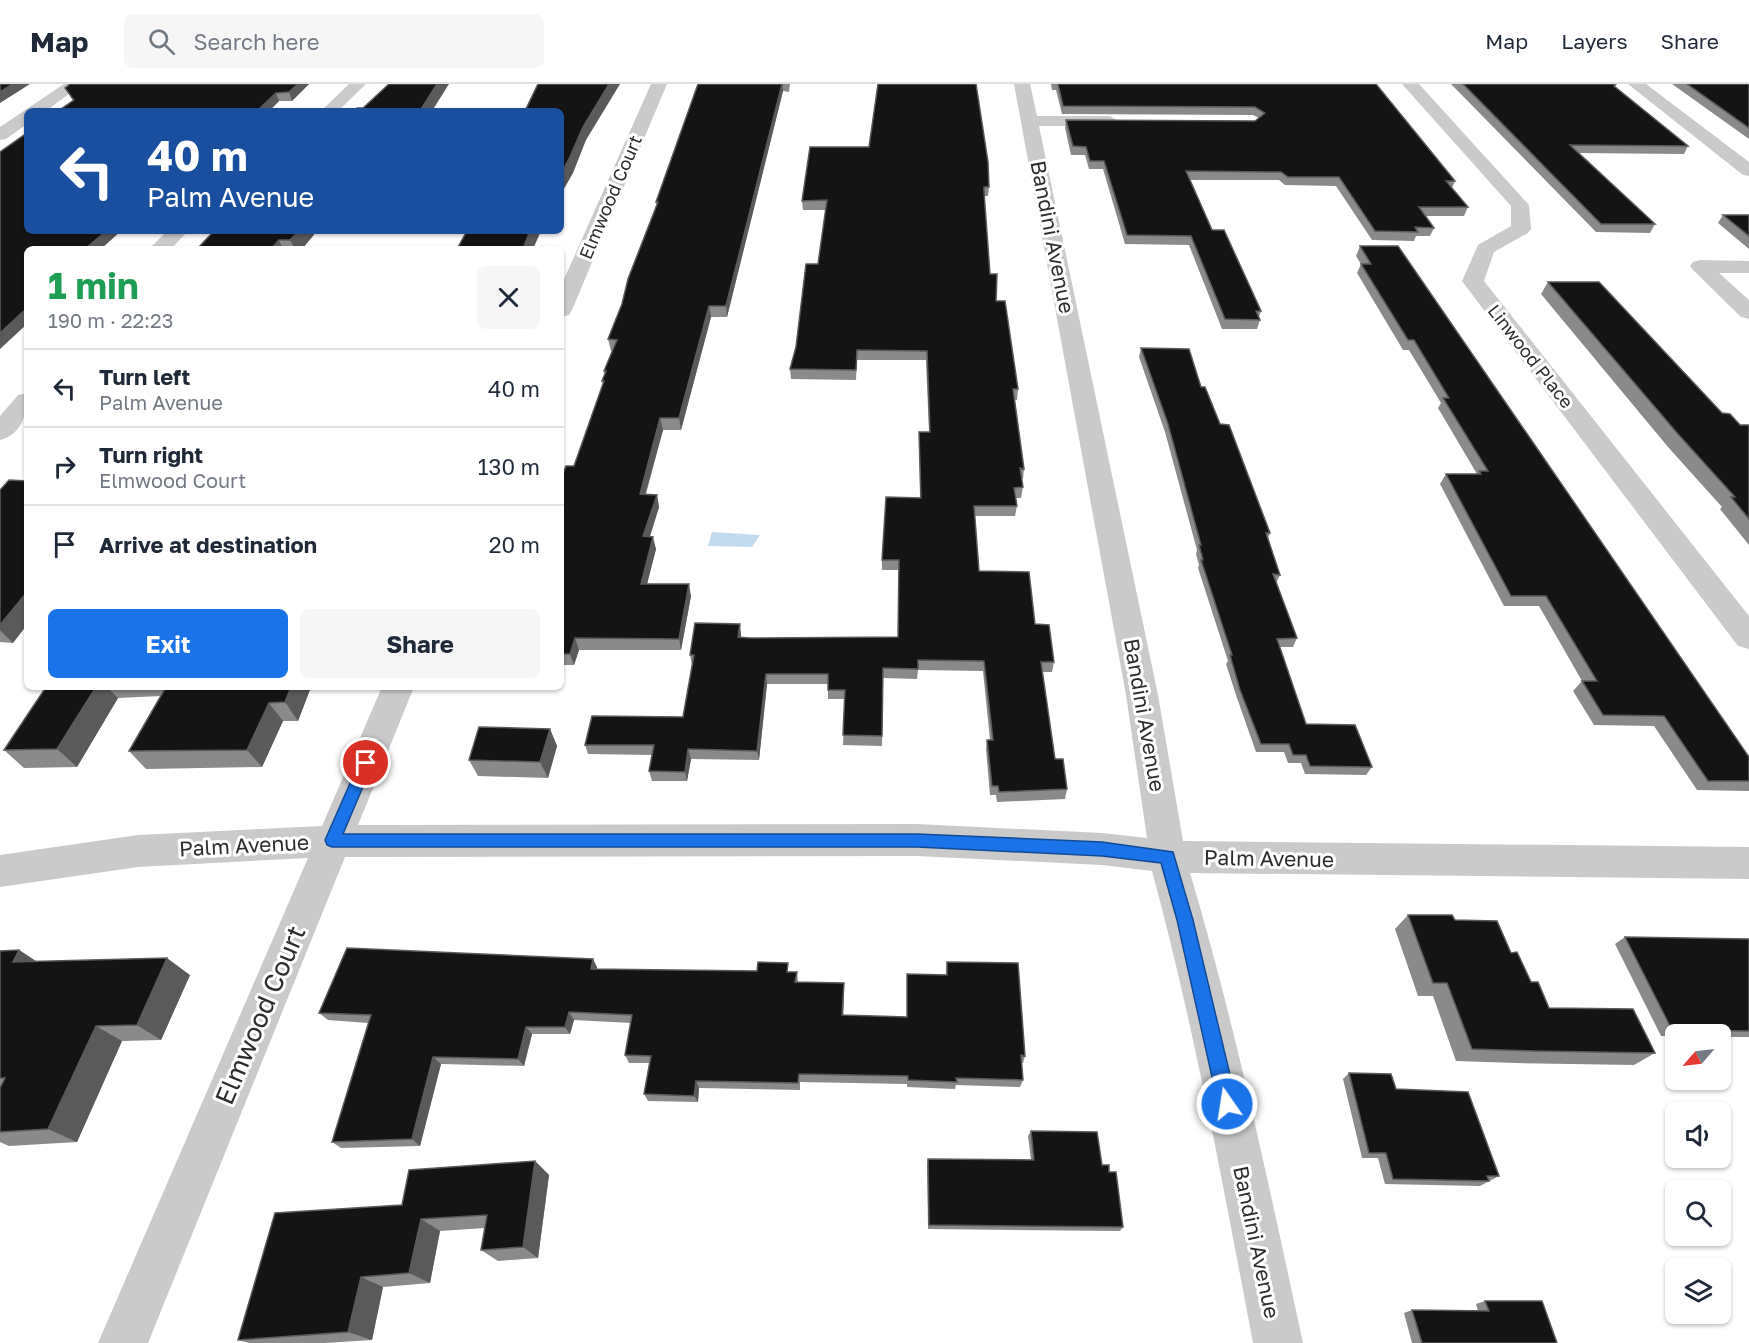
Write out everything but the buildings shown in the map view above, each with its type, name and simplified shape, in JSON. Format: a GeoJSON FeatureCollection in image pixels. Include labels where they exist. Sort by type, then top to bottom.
{"type":"FeatureCollection","features":[{"type":"Feature","properties":{"kind":"street"},"geometry":{"type":"LineString","coordinates":[[39,108],[74,84]]}},
{"type":"Feature","properties":{"kind":"street"},"geometry":{"type":"LineString","coordinates":[[332,108],[358,84]]}},
{"type":"Feature","properties":{"kind":"street","name":"Elmwood Court"},"geometry":{"type":"LineString","coordinates":[[564,303],[659,84]]}},
{"type":"Feature","properties":{"kind":"street","name":"Bandini Avenue"},"geometry":{"type":"LineString","coordinates":[[1022,84],[1142,695],[1160,799],[1167,857],[1185,920],[1241,1161],[1278,1343]]}},
{"type":"Feature","properties":{"kind":"street","name":"Linwood Place"},"geometry":{"type":"LineString","coordinates":[[1410,84],[1520,205],[1521,230],[1485,249],[1473,281],[1749,638]]}},
{"type":"Feature","properties":{"kind":"street"},"geometry":{"type":"LineString","coordinates":[[1636,84],[1749,171]]}},
{"type":"Feature","properties":{"kind":"street"},"geometry":{"type":"LineString","coordinates":[[0,135],[24,118]]}},
{"type":"Feature","properties":{"kind":"street"},"geometry":{"type":"LineString","coordinates":[[1031,121],[1124,122]]}},
{"type":"Feature","properties":{"kind":"street"},"geometry":{"type":"LineString","coordinates":[[162,246],[175,234]]}},
{"type":"Feature","properties":{"kind":"street"},"geometry":{"type":"LineString","coordinates":[[1749,267],[1700,266],[1749,312]]}},
{"type":"Feature","properties":{"kind":"street"},"geometry":{"type":"LineString","coordinates":[[0,432],[24,404]]}},
{"type":"Feature","properties":{"kind":"street","name":"Elmwood Court"},"geometry":{"type":"LineString","coordinates":[[123,1343],[397,690]]}},
{"type":"Feature","properties":{"kind":"street","name":"Palm Avenue"},"geometry":{"type":"LineString","coordinates":[[0,871],[138,851],[332,840],[917,840],[1102,849],[1167,857],[1749,863]]}},
{"type":"Feature","properties":{"kind":"water"},"geometry":{"type":"Polygon","coordinates":[[[712,532],[760,535],[752,547],[708,546],[712,532]]]}},
{"type":"Feature","properties":{"kind":"route"},"geometry":{"type":"LineString","coordinates":[[366,763],[332,840],[917,840],[1102,849],[1167,857],[1185,920],[1227,1104]]}}]}
